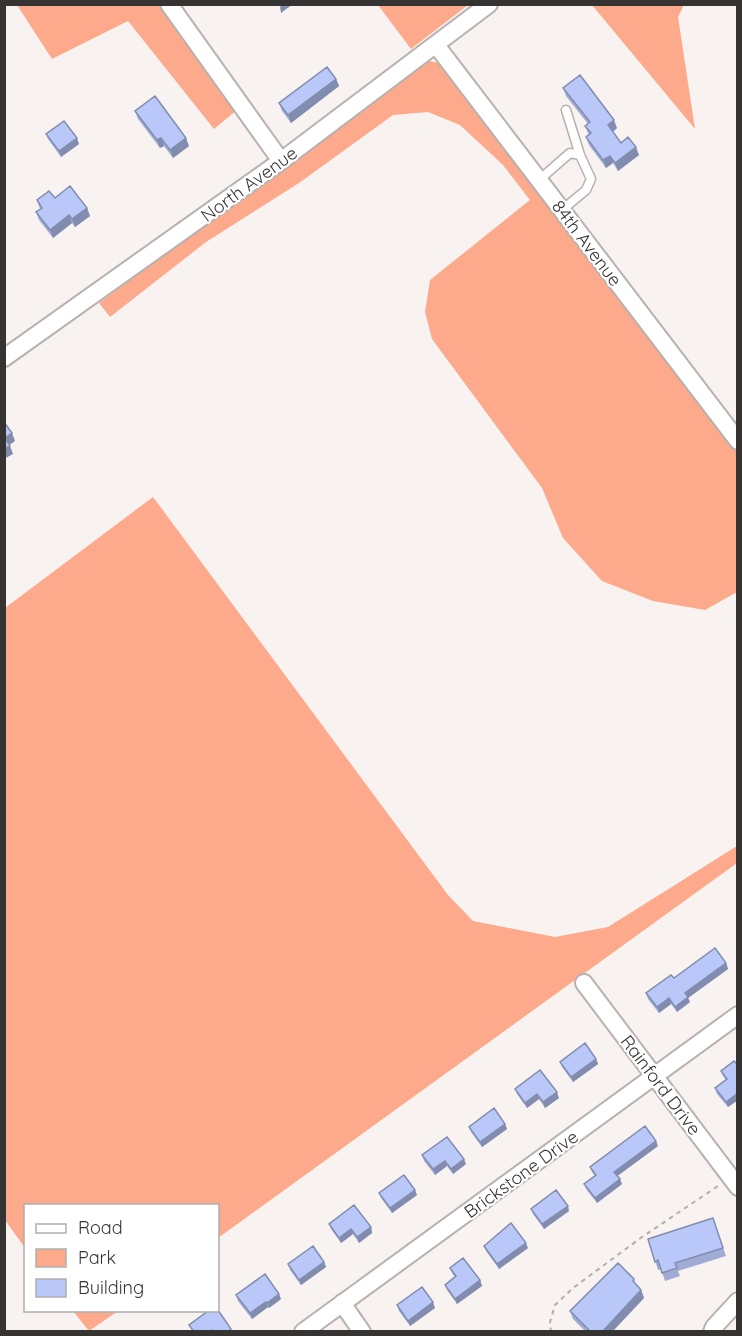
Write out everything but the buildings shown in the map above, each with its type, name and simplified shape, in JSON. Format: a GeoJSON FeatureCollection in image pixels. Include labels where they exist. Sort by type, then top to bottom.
{"type":"FeatureCollection","features":[{"type":"Feature","properties":{"kind":"street"},"geometry":{"type":"LineString","coordinates":[[168,4],[281,161]]}},
{"type":"Feature","properties":{"kind":"street","name":"North Avenue"},"geometry":{"type":"LineString","coordinates":[[4,358],[281,161],[489,4]]}},
{"type":"Feature","properties":{"kind":"street","name":"84th Avenue"},"geometry":{"type":"LineString","coordinates":[[436,45],[738,441]]}},
{"type":"Feature","properties":{"kind":"street","name":"Rainford Drive"},"geometry":{"type":"LineString","coordinates":[[585,983],[734,1182]]}},
{"type":"Feature","properties":{"kind":"street","name":"Brickstone Drive"},"geometry":{"type":"LineString","coordinates":[[303,1332],[738,1015]]}},
{"type":"Feature","properties":{"kind":"street"},"geometry":{"type":"LineString","coordinates":[[712,1332],[738,1301]]}},
{"type":"Feature","properties":{"kind":"street"},"geometry":{"type":"LineString","coordinates":[[342,1303],[362,1332]]}},
{"type":"Feature","properties":{"kind":"lane"},"geometry":{"type":"LineString","coordinates":[[562,210],[586,190],[591,179],[580,155],[567,110]]}},
{"type":"Feature","properties":{"kind":"lane"},"geometry":{"type":"LineString","coordinates":[[538,180],[570,153],[580,155]]}},
{"type":"Feature","properties":{"kind":"path"},"geometry":{"type":"LineString","coordinates":[[551,1332],[550,1322],[555,1305],[573,1288],[642,1237],[734,1182]]}},
{"type":"Feature","properties":{"kind":"green space"},"geometry":{"type":"Polygon","coordinates":[[[17,5],[160,5],[237,110],[214,129],[128,21],[52,59],[17,5]]]}},
{"type":"Feature","properties":{"kind":"green space"},"geometry":{"type":"Polygon","coordinates":[[[378,5],[468,5],[411,49],[378,5]]]}},
{"type":"Feature","properties":{"kind":"green space"},"geometry":{"type":"Polygon","coordinates":[[[592,5],[684,5],[678,17],[695,129],[592,5]]]}},
{"type":"Feature","properties":{"kind":"green space"},"geometry":{"type":"Polygon","coordinates":[[[425,60],[448,65],[737,450],[737,592],[705,610],[653,601],[602,581],[563,538],[542,488],[432,339],[425,312],[430,280],[530,200],[503,165],[460,125],[428,112],[393,115],[299,183],[206,242],[110,317],[99,303],[425,60]]]}},
{"type":"Feature","properties":{"kind":"green space"},"geometry":{"type":"Polygon","coordinates":[[[153,497],[448,895],[473,921],[555,937],[608,927],[737,846],[737,863],[219,1237],[219,1204],[24,1204],[24,1247],[5,1220],[5,608],[153,497]]]}},
{"type":"Feature","properties":{"kind":"green space"},"geometry":{"type":"Polygon","coordinates":[[[74,1312],[117,1312],[89,1331],[74,1312]]]}}]}
